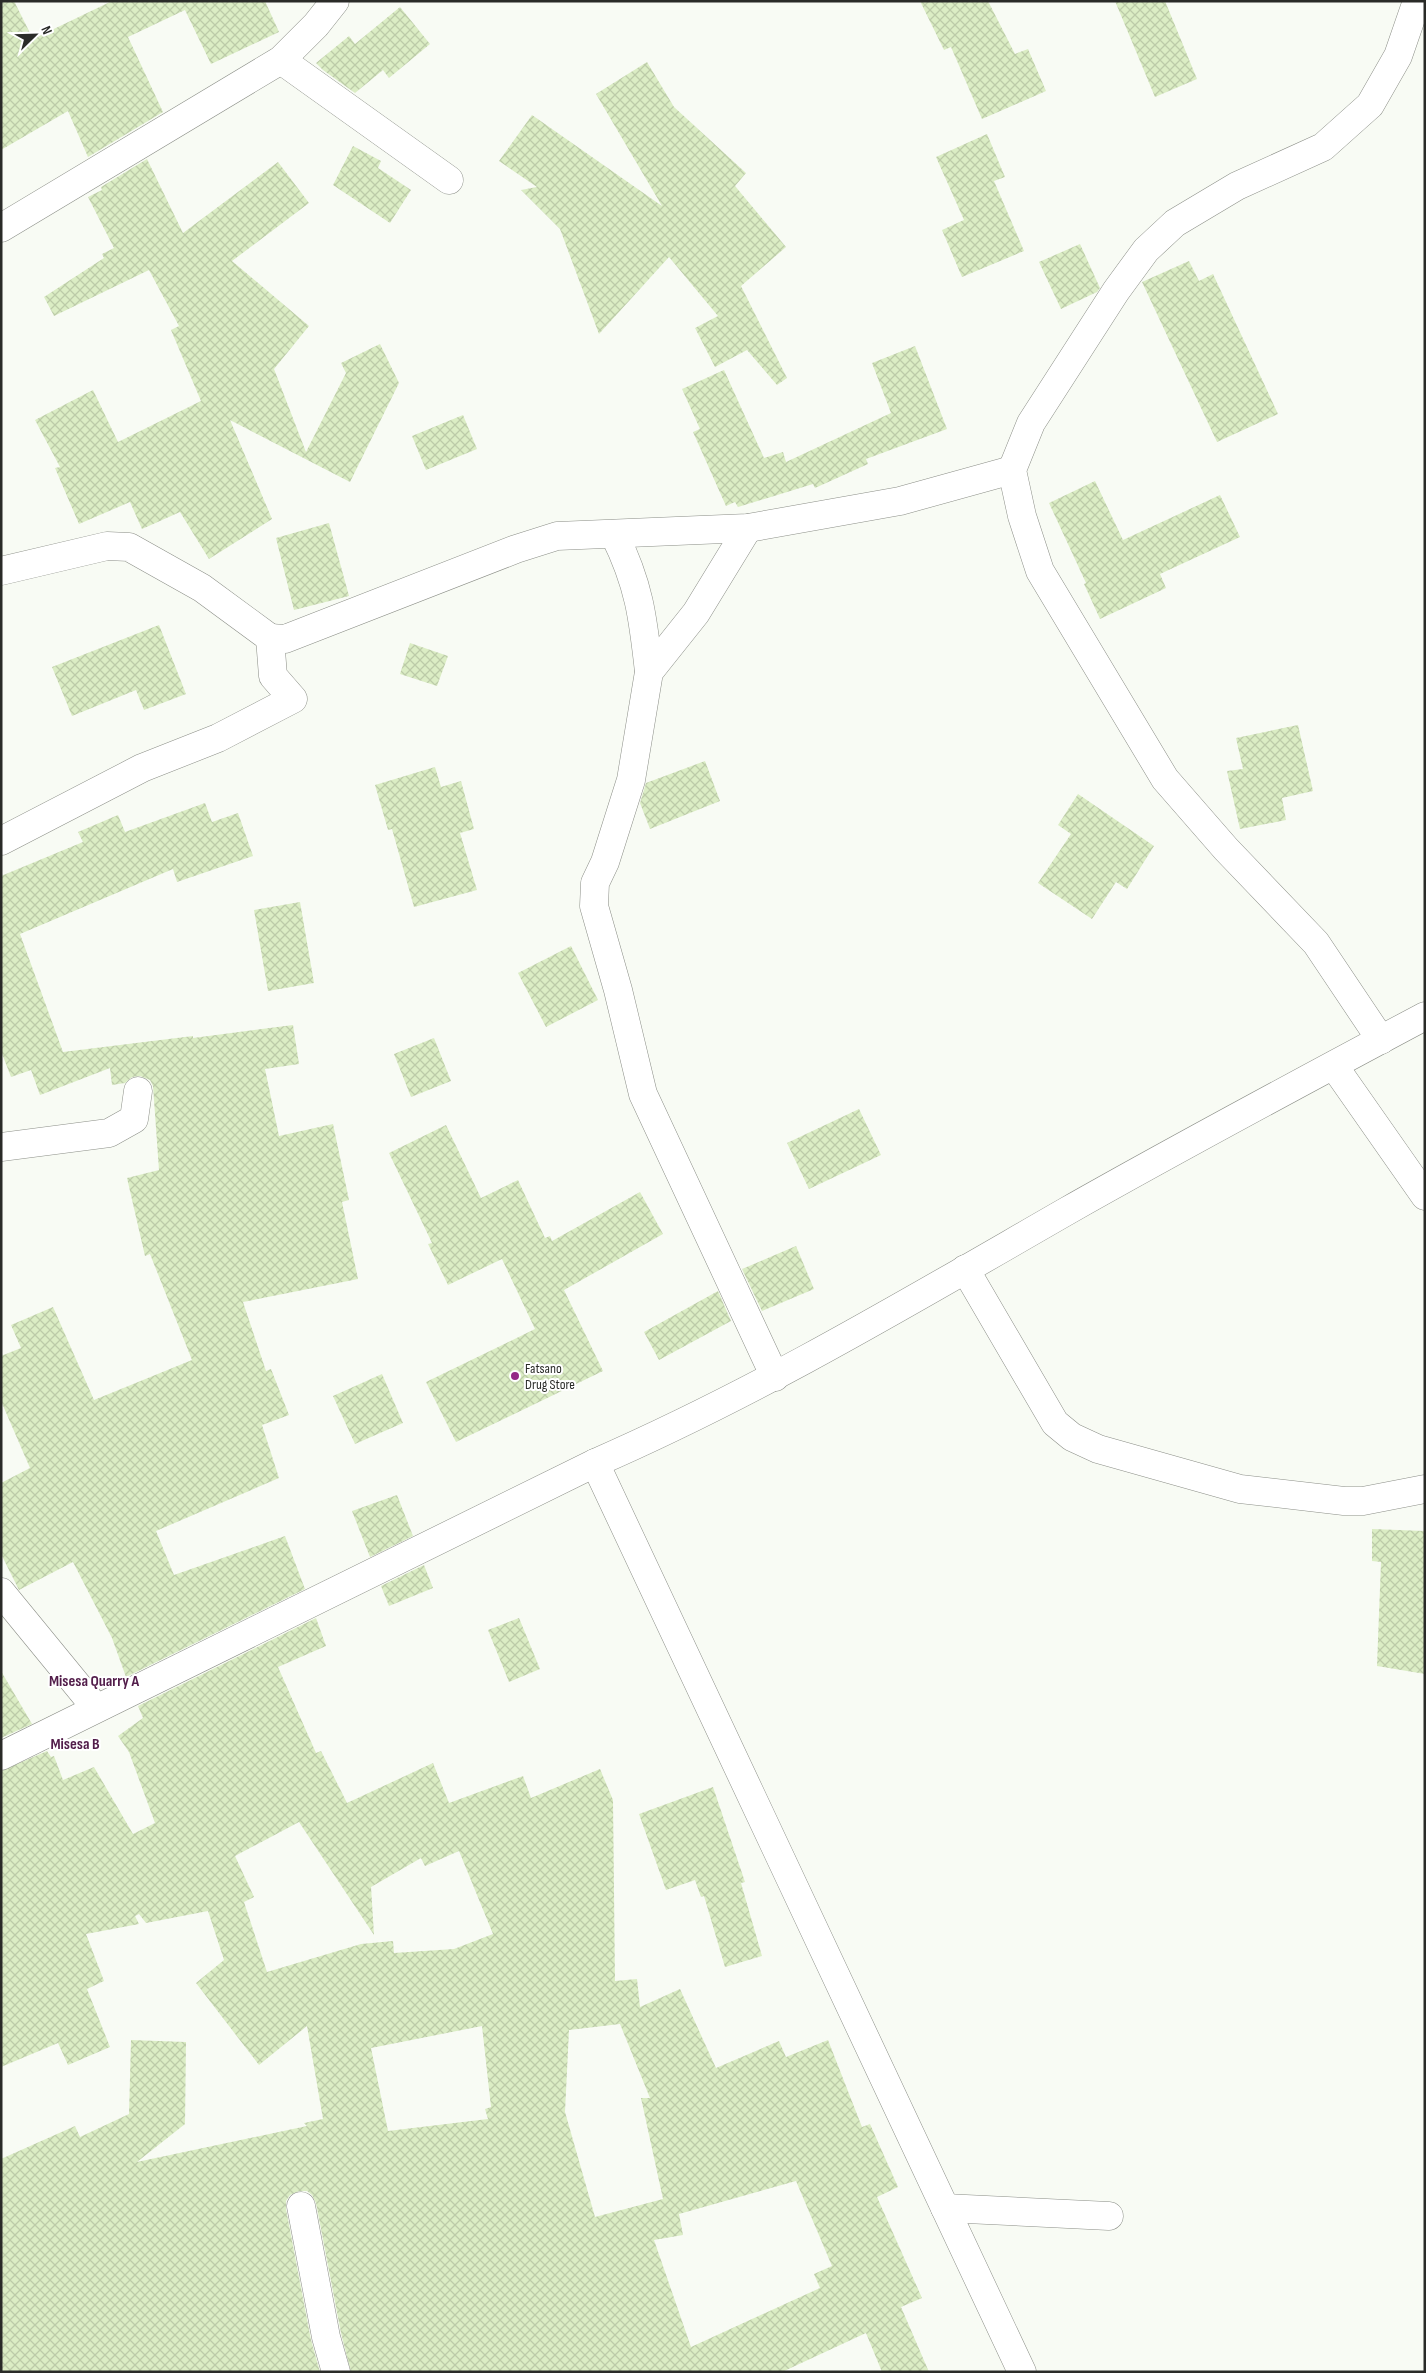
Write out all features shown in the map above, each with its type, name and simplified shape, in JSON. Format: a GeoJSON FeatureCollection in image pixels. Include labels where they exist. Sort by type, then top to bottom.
{"type":"FeatureCollection","features":[{"type":"Feature","properties":{"kind":"street"},"geometry":{"type":"LineString","coordinates":[[1,228],[282,60],[316,25],[335,1]]}},
{"type":"Feature","properties":{"kind":"street"},"geometry":{"type":"LineString","coordinates":[[1381,1040],[1316,943],[1226,849],[1165,779],[1040,571],[1022,516],[1012,470],[1031,423],[1116,291],[1146,250],[1176,223],[1237,186],[1324,147],[1370,105],[1398,56],[1418,1]]}},
{"type":"Feature","properties":{"kind":"street"},"geometry":{"type":"LineString","coordinates":[[282,60],[449,180]]}},
{"type":"Feature","properties":{"kind":"street"},"geometry":{"type":"LineString","coordinates":[[1,571],[107,546],[129,547],[202,588],[270,638],[285,639],[516,549],[557,536],[748,528],[900,501],[1012,470]]}},
{"type":"Feature","properties":{"kind":"street"},"geometry":{"type":"LineString","coordinates":[[649,672],[696,613],[748,528]]}},
{"type":"Feature","properties":{"kind":"street"},"geometry":{"type":"LineString","coordinates":[[614,534],[629,563],[637,588],[643,618],[649,672],[631,780],[605,862],[595,883],[594,906],[618,990],[643,1094],[775,1377]]}},
{"type":"Feature","properties":{"kind":"street"},"geometry":{"type":"LineString","coordinates":[[1,841],[142,768],[218,738],[293,699],[273,676],[270,638]]}},
{"type":"Feature","properties":{"kind":"street"},"geometry":{"type":"LineString","coordinates":[[1,1756],[595,1463],[649,1440],[775,1377],[1089,1198],[1425,1016]]}},
{"type":"Feature","properties":{"kind":"street"},"geometry":{"type":"LineString","coordinates":[[1334,1066],[1425,1196]]}},
{"type":"Feature","properties":{"kind":"street"},"geometry":{"type":"LineString","coordinates":[[1,1147],[109,1133],[134,1119],[138,1091]]}},
{"type":"Feature","properties":{"kind":"street"},"geometry":{"type":"LineString","coordinates":[[965,1269],[1056,1423],[1072,1436],[1098,1449],[1240,1489],[1312,1498],[1363,1501],[1425,1489]]}},
{"type":"Feature","properties":{"kind":"street"},"geometry":{"type":"LineString","coordinates":[[595,1463],[1022,2372]]}},
{"type":"Feature","properties":{"kind":"street"},"geometry":{"type":"LineString","coordinates":[[1,1592],[96,1708]]}},
{"type":"Feature","properties":{"kind":"street"},"geometry":{"type":"LineString","coordinates":[[301,2206],[326,2337],[336,2372]]}},
{"type":"Feature","properties":{"kind":"street"},"geometry":{"type":"LineString","coordinates":[[945,2208],[1109,2216]]}},
{"type":"Feature","properties":{"kind":"building"},"geometry":{"type":"Polygon","coordinates":[[[1,1],[14,1],[33,39],[112,1],[265,1],[279,32],[211,64],[185,10],[128,37],[163,112],[88,157],[68,111],[1,150],[1,1]]]}},
{"type":"Feature","properties":{"kind":"building"},"geometry":{"type":"Polygon","coordinates":[[[920,1],[988,1],[1015,54],[1028,49],[1046,91],[982,119],[951,47],[944,50],[920,1]]]}},
{"type":"Feature","properties":{"kind":"building"},"geometry":{"type":"Polygon","coordinates":[[[1115,1],[1165,1],[1197,79],[1155,97],[1115,1]]]}},
{"type":"Feature","properties":{"kind":"building"},"geometry":{"type":"Polygon","coordinates":[[[400,7],[430,44],[389,78],[383,70],[355,93],[316,63],[349,36],[355,44],[400,7]]]}},
{"type":"Feature","properties":{"kind":"building"},"geometry":{"type":"Polygon","coordinates":[[[647,62],[674,107],[746,173],[735,186],[786,247],[741,286],[787,378],[777,385],[747,350],[715,367],[695,328],[718,316],[669,257],[599,334],[560,229],[521,190],[537,187],[499,161],[532,115],[662,206],[596,94],[647,62]]]}},
{"type":"Feature","properties":{"kind":"building"},"geometry":{"type":"Polygon","coordinates":[[[987,134],[1005,177],[994,181],[1024,251],[962,277],[942,230],[964,220],[936,157],[987,134]]]}},
{"type":"Feature","properties":{"kind":"building"},"geometry":{"type":"Polygon","coordinates":[[[353,146],[381,161],[378,168],[411,190],[390,223],[333,185],[353,146]]]}},
{"type":"Feature","properties":{"kind":"building"},"geometry":{"type":"Polygon","coordinates":[[[147,159],[183,233],[278,162],[309,203],[232,261],[309,326],[274,369],[306,452],[346,373],[341,363],[380,344],[399,383],[350,482],[230,420],[272,519],[209,559],[180,512],[142,529],[130,502],[79,524],[55,468],[60,467],[35,420],[93,390],[118,442],[201,401],[171,330],[179,326],[149,270],[54,316],[44,297],[104,258],[102,254],[114,248],[88,197],[102,190],[101,187],[147,159]]]}},
{"type":"Feature","properties":{"kind":"building"},"geometry":{"type":"Polygon","coordinates":[[[1080,244],[1100,288],[1097,292],[1061,309],[1039,262],[1080,244]]]}},
{"type":"Feature","properties":{"kind":"building"},"geometry":{"type":"Polygon","coordinates":[[[1189,261],[1199,281],[1213,274],[1278,414],[1217,442],[1142,282],[1189,261]]]}},
{"type":"Feature","properties":{"kind":"building"},"geometry":{"type":"Polygon","coordinates":[[[915,346],[947,429],[866,459],[868,464],[815,488],[813,484],[738,507],[735,502],[726,506],[693,432],[700,429],[682,389],[724,370],[764,458],[783,452],[786,462],[891,413],[872,363],[915,346]]]}},
{"type":"Feature","properties":{"kind":"building"},"geometry":{"type":"Polygon","coordinates":[[[463,415],[477,449],[426,470],[412,436],[463,415]]]}},
{"type":"Feature","properties":{"kind":"building"},"geometry":{"type":"Polygon","coordinates":[[[1095,481],[1123,540],[1220,495],[1240,537],[1160,574],[1166,588],[1100,619],[1084,584],[1086,583],[1049,503],[1095,481]]]}},
{"type":"Feature","properties":{"kind":"building"},"geometry":{"type":"Polygon","coordinates":[[[329,523],[349,596],[294,610],[276,538],[329,523]]]}},
{"type":"Feature","properties":{"kind":"building"},"geometry":{"type":"Polygon","coordinates":[[[159,625],[186,694],[144,710],[136,690],[72,716],[52,667],[159,625]]]}},
{"type":"Feature","properties":{"kind":"building"},"geometry":{"type":"Polygon","coordinates":[[[410,643],[448,656],[437,686],[400,674],[410,643]]]}},
{"type":"Feature","properties":{"kind":"building"},"geometry":{"type":"Polygon","coordinates":[[[1298,725],[1313,791],[1282,798],[1286,820],[1240,829],[1227,771],[1243,769],[1236,738],[1298,725]]]}},
{"type":"Feature","properties":{"kind":"building"},"geometry":{"type":"Polygon","coordinates":[[[705,761],[720,801],[650,829],[640,803],[646,783],[705,761]]]}},
{"type":"Feature","properties":{"kind":"building"},"geometry":{"type":"Polygon","coordinates":[[[435,767],[441,787],[461,781],[474,829],[460,833],[477,890],[414,907],[392,829],[388,830],[375,785],[435,767]]]}},
{"type":"Feature","properties":{"kind":"building"},"geometry":{"type":"Polygon","coordinates":[[[1078,794],[1154,846],[1127,889],[1116,882],[1092,919],[1038,883],[1071,834],[1058,825],[1078,794]]]}},
{"type":"Feature","properties":{"kind":"building"},"geometry":{"type":"Polygon","coordinates":[[[205,803],[212,822],[238,813],[253,856],[177,882],[173,869],[20,934],[63,1052],[293,1025],[299,1064],[265,1069],[279,1136],[333,1124],[349,1200],[342,1202],[358,1279],[243,1302],[266,1371],[271,1369],[289,1415],[262,1425],[279,1478],[156,1531],[174,1575],[285,1536],[305,1589],[126,1677],[112,1638],[73,1562],[19,1590],[1,1554],[1,1483],[30,1468],[1,1401],[1,1356],[21,1348],[11,1325],[53,1307],[94,1400],[192,1360],[150,1254],[145,1256],[127,1178],[159,1170],[153,1086],[150,1080],[140,1076],[132,1077],[125,1083],[112,1085],[110,1068],[40,1095],[31,1070],[11,1077],[1,1051],[1,876],[83,842],[78,832],[118,815],[125,832],[205,803]]]}},
{"type":"Feature","properties":{"kind":"building"},"geometry":{"type":"Polygon","coordinates":[[[300,902],[314,983],[268,991],[254,910],[300,902]]]}},
{"type":"Feature","properties":{"kind":"building"},"geometry":{"type":"Polygon","coordinates":[[[571,946],[598,1000],[546,1027],[518,973],[571,946]]]}},
{"type":"Feature","properties":{"kind":"building"},"geometry":{"type":"Polygon","coordinates":[[[434,1038],[451,1081],[411,1097],[394,1054],[434,1038]]]}},
{"type":"Feature","properties":{"kind":"building"},"geometry":{"type":"Polygon","coordinates":[[[859,1109],[881,1155],[809,1189],[787,1143],[859,1109]]]}},
{"type":"Feature","properties":{"kind":"building"},"geometry":{"type":"Polygon","coordinates":[[[446,1125],[481,1198],[518,1180],[545,1238],[550,1236],[552,1241],[640,1192],[663,1234],[564,1290],[603,1371],[456,1442],[426,1382],[535,1329],[502,1259],[448,1285],[428,1244],[432,1243],[389,1153],[446,1125]]]}},
{"type":"Feature","properties":{"kind":"building"},"geometry":{"type":"Polygon","coordinates":[[[796,1246],[814,1289],[762,1311],[742,1269],[796,1246]]]}},
{"type":"Feature","properties":{"kind":"building"},"geometry":{"type":"Polygon","coordinates":[[[718,1291],[731,1321],[659,1360],[644,1332],[718,1291]]]}},
{"type":"Feature","properties":{"kind":"building"},"geometry":{"type":"Polygon","coordinates":[[[382,1374],[403,1423],[355,1444],[333,1396],[382,1374]]]}},
{"type":"Feature","properties":{"kind":"building"},"geometry":{"type":"Polygon","coordinates":[[[397,1495],[413,1536],[370,1557],[352,1511],[397,1495]]]}},
{"type":"Feature","properties":{"kind":"building"},"geometry":{"type":"Polygon","coordinates":[[[1372,1529],[1425,1531],[1425,1674],[1377,1666],[1381,1562],[1372,1561],[1372,1529]]]}},
{"type":"Feature","properties":{"kind":"building"},"geometry":{"type":"Polygon","coordinates":[[[424,1565],[433,1588],[389,1606],[381,1586],[424,1565]]]}},
{"type":"Feature","properties":{"kind":"building"},"geometry":{"type":"Polygon","coordinates":[[[316,1618],[326,1646],[278,1667],[316,1753],[321,1751],[347,1803],[433,1763],[449,1803],[523,1776],[531,1798],[600,1769],[613,1800],[615,1981],[637,1979],[640,2007],[680,1989],[716,2068],[779,2041],[786,2057],[828,2040],[862,2127],[870,2124],[898,2187],[877,2197],[922,2298],[901,2307],[929,2372],[882,2372],[866,2333],[782,2372],[351,2372],[341,2333],[316,2203],[312,2195],[307,2191],[299,2191],[290,2195],[286,2201],[286,2209],[311,2340],[320,2372],[1,2372],[1,2159],[75,2126],[80,2137],[129,2114],[131,2040],[186,2042],[185,2124],[137,2162],[307,2126],[304,2123],[323,2119],[307,2026],[259,2065],[196,1983],[224,1960],[208,1911],[146,1923],[139,1914],[135,1916],[139,1924],[86,1934],[104,1981],[87,1989],[110,2047],[68,2065],[58,2043],[1,2067],[1,1771],[47,1751],[51,1757],[54,1756],[63,1780],[94,1767],[133,1834],[155,1823],[129,1752],[118,1736],[143,1718],[138,1706],[316,1618]],[[299,1822],[235,1856],[254,1897],[244,1902],[267,1972],[361,1944],[393,1941],[394,1953],[454,1949],[493,1934],[459,1851],[425,1866],[421,1858],[371,1887],[374,1935],[299,1822]],[[620,2024],[569,2030],[565,2112],[595,2217],[663,2199],[641,2098],[650,2098],[620,2024]],[[482,2026],[371,2048],[388,2131],[488,2119],[485,2109],[491,2107],[482,2026]],[[796,2181],[679,2214],[683,2235],[654,2240],[691,2347],[820,2288],[814,2274],[832,2266],[796,2181]]]}},
{"type":"Feature","properties":{"kind":"building"},"geometry":{"type":"Polygon","coordinates":[[[519,1618],[540,1669],[509,1682],[488,1630],[519,1618]]]}},
{"type":"Feature","properties":{"kind":"building"},"geometry":{"type":"Polygon","coordinates":[[[1,1671],[32,1724],[1,1738],[1,1671]]]}},
{"type":"Feature","properties":{"kind":"building"},"geometry":{"type":"Polygon","coordinates":[[[713,1787],[745,1882],[741,1883],[762,1956],[725,1967],[704,1896],[701,1897],[695,1880],[666,1890],[639,1814],[713,1787]]]}},
{"type":"Feature","properties":{"kind":"place","name":"Fatsano Drug Store"},"geometry":{"type":"Point","coordinates":[515,1376]}},
{"type":"Feature","properties":{"kind":"district","name":"Misesa Quarry A"},"geometry":{"type":"Point","coordinates":[94,1680]}},
{"type":"Feature","properties":{"kind":"district","name":"Misesa B"},"geometry":{"type":"Point","coordinates":[75,1743]}}]}
